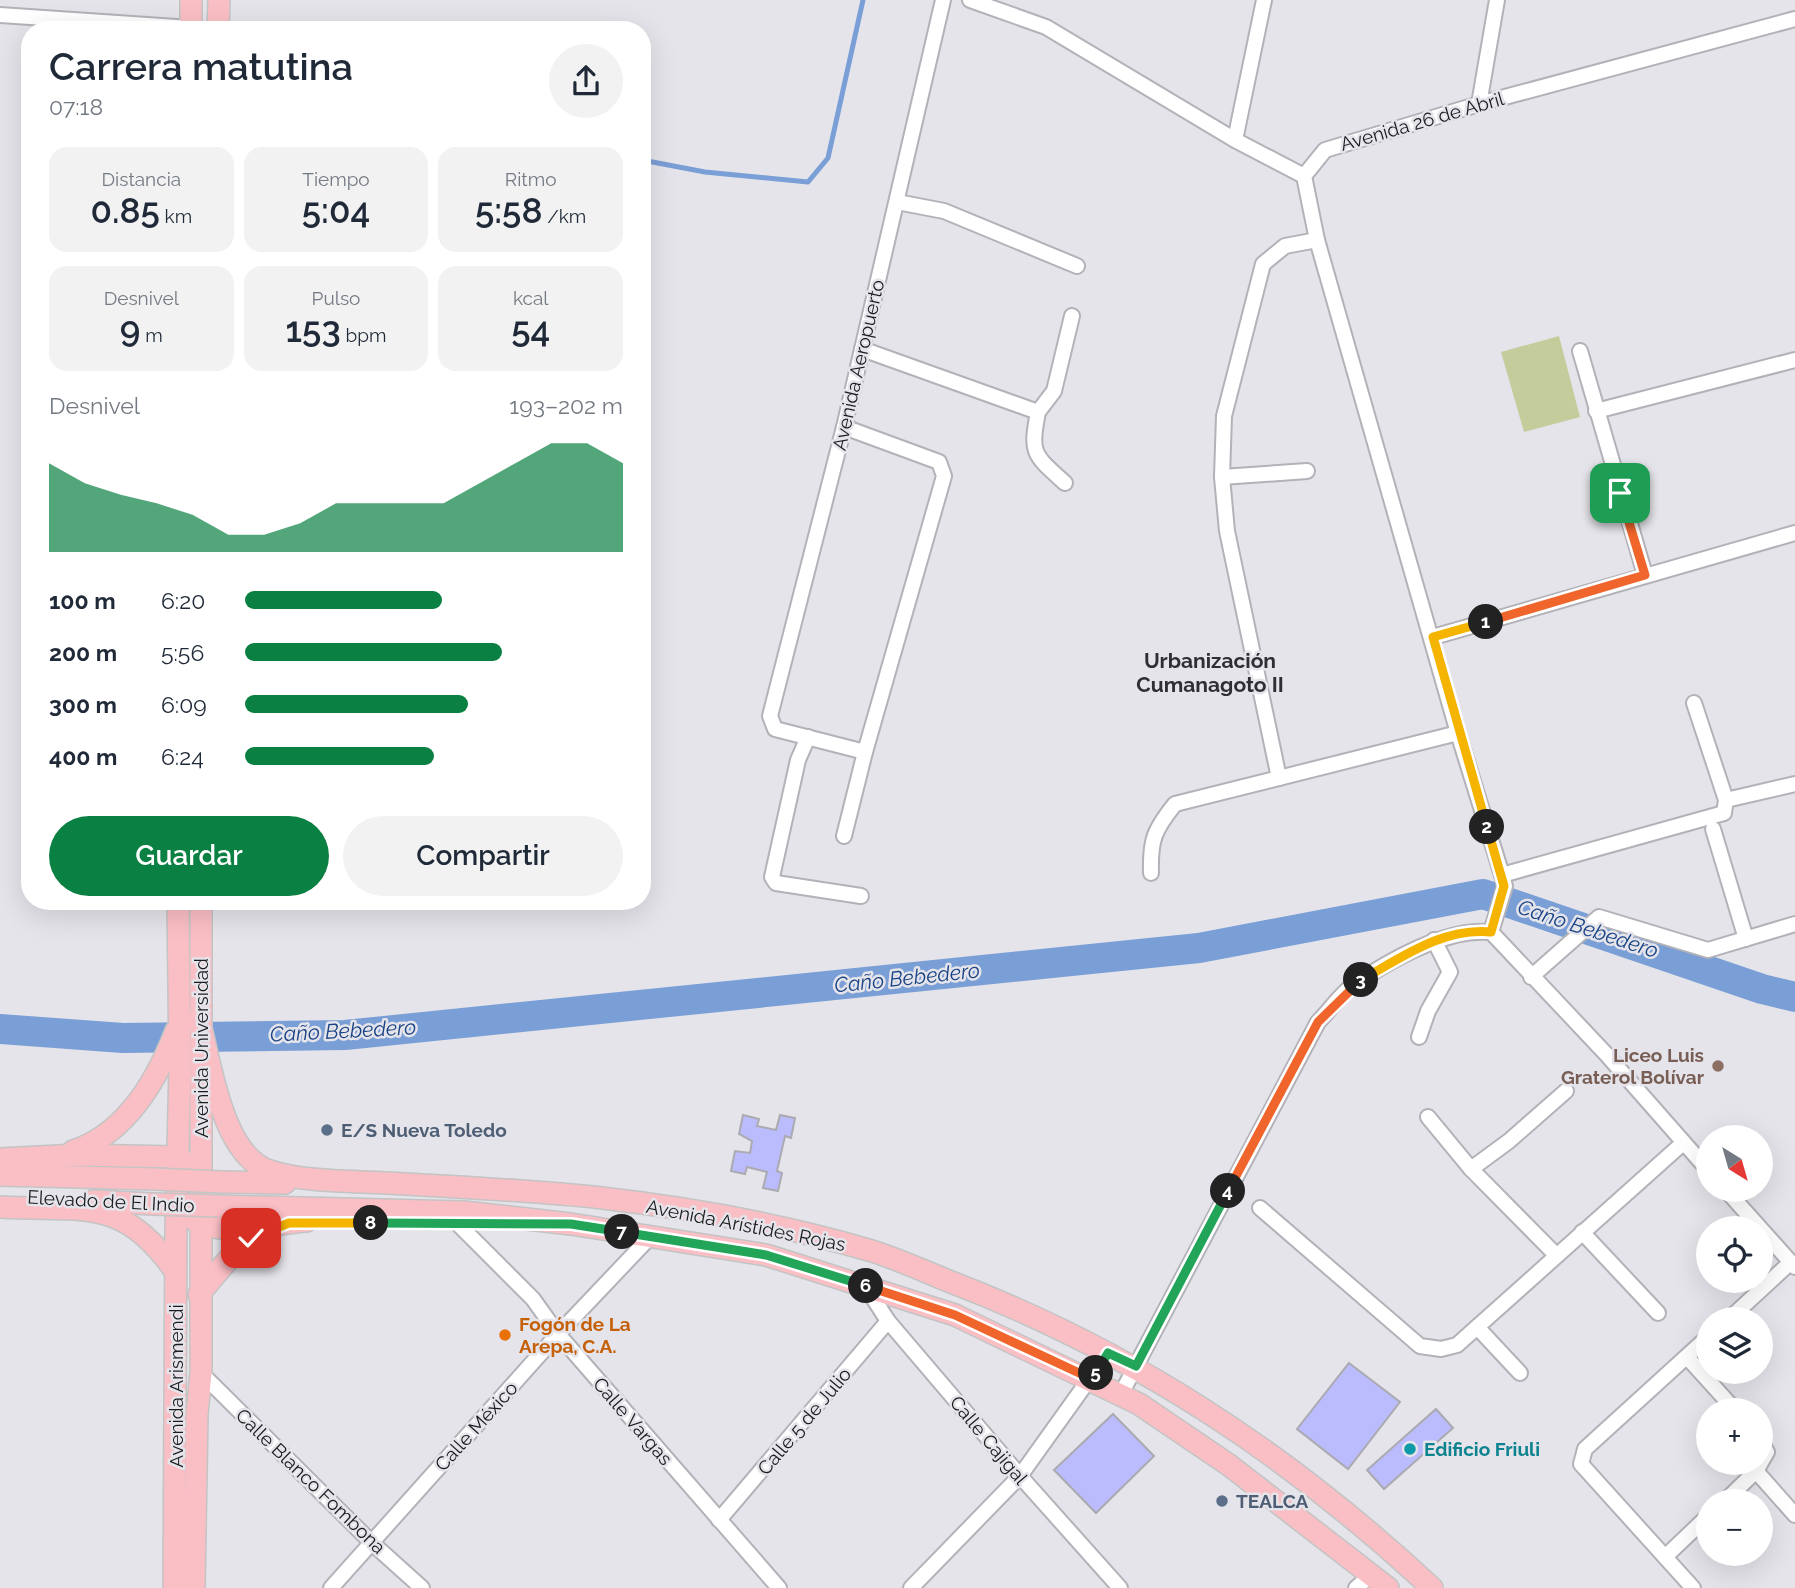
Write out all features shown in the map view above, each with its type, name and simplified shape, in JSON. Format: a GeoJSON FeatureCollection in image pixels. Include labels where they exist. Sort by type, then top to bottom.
{"type":"FeatureCollection","features":[{"type":"Feature","properties":{"kind":"main road"},"geometry":{"type":"LineString","coordinates":[[191,0],[191,21]]}},
{"type":"Feature","properties":{"kind":"main road"},"geometry":{"type":"LineString","coordinates":[[218,21],[219,0]]}},
{"type":"Feature","properties":{"kind":"main road","name":"Avenida Universidad"},"geometry":{"type":"LineString","coordinates":[[179,910],[189,1022]]}},
{"type":"Feature","properties":{"kind":"main road","name":"Avenida Universidad"},"geometry":{"type":"LineString","coordinates":[[179,1184],[178,1157],[188,1069],[189,1022],[200,910]]}},
{"type":"Feature","properties":{"kind":"main road"},"geometry":{"type":"LineString","coordinates":[[189,1022],[188,1069],[225,1119],[243,1153],[269,1171],[341,1181],[424,1185]]}},
{"type":"Feature","properties":{"kind":"main road"},"geometry":{"type":"LineString","coordinates":[[58,1156],[91,1145],[188,1069]]}},
{"type":"Feature","properties":{"kind":"main road","name":"Avenida Universidad"},"geometry":{"type":"LineString","coordinates":[[188,1069],[209,1200]]}},
{"type":"Feature","properties":{"kind":"main road"},"geometry":{"type":"LineString","coordinates":[[0,1159],[58,1156],[178,1157],[191,1167],[209,1200]]}},
{"type":"Feature","properties":{"kind":"main road","name":"Elevado de El Indio"},"geometry":{"type":"LineString","coordinates":[[0,1175],[424,1185]]}},
{"type":"Feature","properties":{"kind":"main road"},"geometry":{"type":"LineString","coordinates":[[179,1184],[189,1215],[201,1226],[227,1228],[289,1223],[571,1224]]}},
{"type":"Feature","properties":{"kind":"main road","name":"Avenida Arismendi"},"geometry":{"type":"LineString","coordinates":[[174,1588],[179,1184]]}},
{"type":"Feature","properties":{"kind":"main road","name":"Avenida Arístides Rojas"},"geometry":{"type":"LineString","coordinates":[[424,1185],[606,1198],[784,1228],[873,1252],[946,1279],[1006,1303],[1136,1366],[1290,1466],[1432,1588]]}},
{"type":"Feature","properties":{"kind":"main road","name":"Elevado de El Indio"},"geometry":{"type":"LineString","coordinates":[[0,1196],[153,1204],[209,1200],[464,1212],[571,1224]]}},
{"type":"Feature","properties":{"kind":"main road","name":"Avenida Arismendi"},"geometry":{"type":"LineString","coordinates":[[194,1588],[197,1414],[201,1373],[201,1226],[209,1200]]}},
{"type":"Feature","properties":{"kind":"main road"},"geometry":{"type":"LineString","coordinates":[[0,1207],[83,1210],[124,1219],[148,1236],[176,1271]]}},
{"type":"Feature","properties":{"kind":"main road"},"geometry":{"type":"LineString","coordinates":[[199,1294],[238,1248],[251,1238],[289,1223]]}},
{"type":"Feature","properties":{"kind":"main road","name":"Avenida Arístides Rojas"},"geometry":{"type":"LineString","coordinates":[[571,1224],[766,1255],[955,1315],[1121,1394],[1229,1465],[1381,1581]]}},
{"type":"Feature","properties":{"kind":"street","name":"Avenida Aeropuerto"},"geometry":{"type":"LineString","coordinates":[[808,737],[775,729],[770,716],[844,427],[943,0]]}},
{"type":"Feature","properties":{"kind":"street"},"geometry":{"type":"LineString","coordinates":[[970,0],[1046,27],[1235,140],[1304,176],[1317,240],[1433,637],[1458,733],[1504,881],[1491,932]]}},
{"type":"Feature","properties":{"kind":"street"},"geometry":{"type":"LineString","coordinates":[[1235,140],[1264,0]]}},
{"type":"Feature","properties":{"kind":"street"},"geometry":{"type":"LineString","coordinates":[[1479,104],[1497,0]]}},
{"type":"Feature","properties":{"kind":"street"},"geometry":{"type":"LineString","coordinates":[[0,15],[82,21]]}},
{"type":"Feature","properties":{"kind":"street","name":"Avenida 26 de Abril"},"geometry":{"type":"LineString","coordinates":[[1304,176],[1325,149],[1479,104],[1795,19]]}},
{"type":"Feature","properties":{"kind":"street"},"geometry":{"type":"LineString","coordinates":[[897,202],[944,211],[1077,266]]}},
{"type":"Feature","properties":{"kind":"street"},"geometry":{"type":"LineString","coordinates":[[1279,778],[1227,531],[1222,477],[1224,416],[1263,264],[1285,246],[1317,240]]}},
{"type":"Feature","properties":{"kind":"street"},"geometry":{"type":"LineString","coordinates":[[1065,483],[1041,462],[1032,444],[1038,412],[1054,391],[1072,316]]}},
{"type":"Feature","properties":{"kind":"street"},"geometry":{"type":"LineString","coordinates":[[862,349],[1038,412]]}},
{"type":"Feature","properties":{"kind":"street"},"geometry":{"type":"LineString","coordinates":[[1580,351],[1645,575]]}},
{"type":"Feature","properties":{"kind":"street"},"geometry":{"type":"LineString","coordinates":[[1596,411],[1795,360]]}},
{"type":"Feature","properties":{"kind":"street"},"geometry":{"type":"LineString","coordinates":[[844,427],[939,462],[944,476],[865,752],[845,836]]}},
{"type":"Feature","properties":{"kind":"street"},"geometry":{"type":"LineString","coordinates":[[1222,477],[1307,471]]}},
{"type":"Feature","properties":{"kind":"street"},"geometry":{"type":"LineString","coordinates":[[1433,637],[1795,533]]}},
{"type":"Feature","properties":{"kind":"street"},"geometry":{"type":"LineString","coordinates":[[1504,881],[1724,813],[1726,800],[1695,703]]}},
{"type":"Feature","properties":{"kind":"street"},"geometry":{"type":"LineString","coordinates":[[1151,873],[1150,844],[1159,823],[1175,804],[1458,733]]}},
{"type":"Feature","properties":{"kind":"street"},"geometry":{"type":"LineString","coordinates":[[861,896],[794,887],[776,883],[772,877],[797,760],[808,737],[865,752]]}},
{"type":"Feature","properties":{"kind":"street"},"geometry":{"type":"LineString","coordinates":[[1726,800],[1795,783]]}},
{"type":"Feature","properties":{"kind":"street"},"geometry":{"type":"LineString","coordinates":[[1713,829],[1746,939]]}},
{"type":"Feature","properties":{"kind":"street"},"geometry":{"type":"LineString","coordinates":[[1531,976],[1599,917],[1708,950],[1795,924]]}},
{"type":"Feature","properties":{"kind":"street"},"geometry":{"type":"LineString","coordinates":[[1121,1394],[1318,1022],[1354,984],[1434,940],[1474,930],[1491,932],[1606,1054],[1696,1157]]}},
{"type":"Feature","properties":{"kind":"street"},"geometry":{"type":"LineString","coordinates":[[1419,1037],[1428,1011],[1450,972],[1434,940]]}},
{"type":"Feature","properties":{"kind":"street"},"geometry":{"type":"LineString","coordinates":[[1471,1169],[1509,1141],[1566,1091]]}},
{"type":"Feature","properties":{"kind":"street"},"geometry":{"type":"LineString","coordinates":[[1428,1117],[1471,1169],[1556,1255]]}},
{"type":"Feature","properties":{"kind":"street"},"geometry":{"type":"LineString","coordinates":[[1260,1208],[1420,1346],[1441,1349],[1457,1345],[1683,1143]]}},
{"type":"Feature","properties":{"kind":"street"},"geometry":{"type":"LineString","coordinates":[[1737,1202],[1793,1264],[1743,1307]]}},
{"type":"Feature","properties":{"kind":"street","name":"Calle Vargas"},"geometry":{"type":"LineString","coordinates":[[459,1225],[533,1299],[558,1334],[779,1588]]}},
{"type":"Feature","properties":{"kind":"street"},"geometry":{"type":"LineString","coordinates":[[1582,1232],[1658,1313]]}},
{"type":"Feature","properties":{"kind":"street","name":"Calle México"},"geometry":{"type":"LineString","coordinates":[[331,1588],[558,1334],[652,1236]]}},
{"type":"Feature","properties":{"kind":"street","name":"Calle Cajigal"},"geometry":{"type":"LineString","coordinates":[[865,1286],[888,1321],[1120,1588]]}},
{"type":"Feature","properties":{"kind":"street","name":"Calle 5 de Julio"},"geometry":{"type":"LineString","coordinates":[[719,1520],[888,1321]]}},
{"type":"Feature","properties":{"kind":"street"},"geometry":{"type":"LineString","coordinates":[[1477,1327],[1520,1373]]}},
{"type":"Feature","properties":{"kind":"street"},"geometry":{"type":"LineString","coordinates":[[1693,1588],[1581,1464],[1585,1449],[1696,1349]]}},
{"type":"Feature","properties":{"kind":"street"},"geometry":{"type":"LineString","coordinates":[[911,1588],[1020,1476],[1092,1379],[1108,1353]]}},
{"type":"Feature","properties":{"kind":"street"},"geometry":{"type":"LineString","coordinates":[[1687,1357],[1724,1398]]}},
{"type":"Feature","properties":{"kind":"street","name":"Calle Blanco Fombona"},"geometry":{"type":"LineString","coordinates":[[201,1373],[372,1543],[422,1588]]}},
{"type":"Feature","properties":{"kind":"street"},"geometry":{"type":"LineString","coordinates":[[1737,1489],[1752,1475]]}},
{"type":"Feature","properties":{"kind":"street"},"geometry":{"type":"LineString","coordinates":[[1760,1475],[1795,1515]]}},
{"type":"Feature","properties":{"kind":"street"},"geometry":{"type":"LineString","coordinates":[[1665,1557],[1696,1527]]}},
{"type":"Feature","properties":{"kind":"street"},"geometry":{"type":"LineString","coordinates":[[1356,1588],[1381,1581]]}},
{"type":"Feature","properties":{"kind":"green space"},"geometry":{"type":"Polygon","coordinates":[[[1559,336],[1580,417],[1524,432],[1501,352],[1559,336]]]}},
{"type":"Feature","properties":{"kind":"building"},"geometry":{"type":"Polygon","coordinates":[[[743,1115],[759,1119],[757,1126],[776,1130],[780,1115],[795,1118],[791,1138],[785,1136],[777,1171],[782,1173],[778,1191],[763,1188],[767,1172],[747,1167],[745,1174],[731,1171],[735,1151],[750,1153],[752,1141],[739,1134],[743,1115]]]}},
{"type":"Feature","properties":{"kind":"building"},"geometry":{"type":"Polygon","coordinates":[[[1349,1363],[1400,1402],[1348,1469],[1297,1429],[1349,1363]]]}},
{"type":"Feature","properties":{"kind":"building","name":"Edificio Friuli"},"geometry":{"type":"Polygon","coordinates":[[[1436,1409],[1453,1428],[1384,1489],[1367,1470],[1436,1409]]]}},
{"type":"Feature","properties":{"kind":"building"},"geometry":{"type":"Polygon","coordinates":[[[1113,1414],[1154,1456],[1096,1513],[1054,1470],[1113,1414]]]}},
{"type":"Feature","properties":{"kind":"waterway"},"geometry":{"type":"LineString","coordinates":[[651,162],[705,172],[808,182],[828,158],[863,0]]}},
{"type":"Feature","properties":{"kind":"waterway","name":"Caño Bebedero"},"geometry":{"type":"LineString","coordinates":[[0,1029],[123,1038],[345,1035],[1199,948],[1483,894],[1762,989],[1795,997]]}},
{"type":"Feature","properties":{"kind":"place","name":"Liceo Luis Graterol Bolívar"},"geometry":{"type":"Point","coordinates":[1718,1066]}},
{"type":"Feature","properties":{"kind":"place","name":"E/S Nueva Toledo"},"geometry":{"type":"Point","coordinates":[327,1130]}},
{"type":"Feature","properties":{"kind":"place","name":"Fogón de La Arepa, C.A."},"geometry":{"type":"Point","coordinates":[505,1335]}},
{"type":"Feature","properties":{"kind":"place","name":"Edificio Friuli"},"geometry":{"type":"Point","coordinates":[1410,1449]}},
{"type":"Feature","properties":{"kind":"place","name":"TEALCA"},"geometry":{"type":"Point","coordinates":[1222,1501]}},
{"type":"Feature","properties":{"kind":"district","name":"Urbanización Cumanagoto II"},"geometry":{"type":"Point","coordinates":[1210,673]}},
{"type":"Feature","properties":{"kind":"route"},"geometry":{"type":"LineString","coordinates":[[251,1238],[289,1223],[318,1221],[459,1225],[571,1224],[766,1255],[955,1315],[1092,1379],[1108,1353],[1136,1366],[1318,1022],[1354,984],[1434,940],[1474,930],[1491,932],[1504,886],[1503,875],[1458,733],[1433,637],[1645,575],[1620,493]]}}]}
